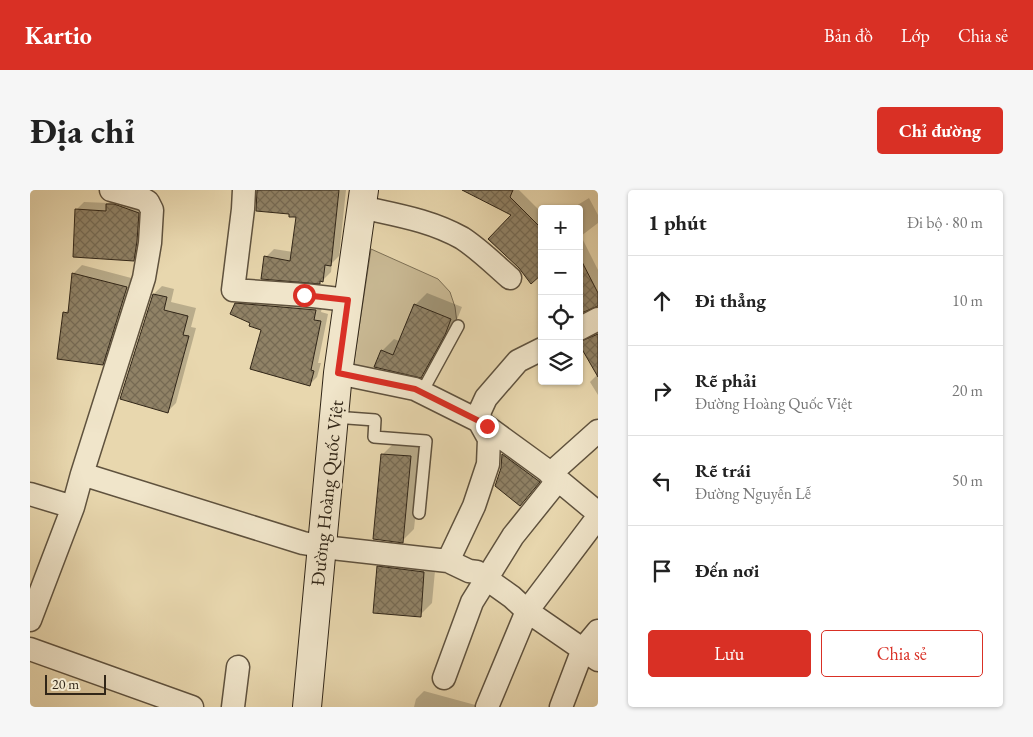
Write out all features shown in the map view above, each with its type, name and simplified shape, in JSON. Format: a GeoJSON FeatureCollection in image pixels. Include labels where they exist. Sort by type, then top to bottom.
{"type":"FeatureCollection","features":[{"type":"Feature","properties":{"kind":"main road","name":"Đường Hoàng Quốc Việt"},"geometry":{"type":"LineString","coordinates":[[306,707],[338,373],[363,199]]}},
{"type":"Feature","properties":{"kind":"street"},"geometry":{"type":"LineString","coordinates":[[30,620],[73,507],[144,278],[150,243],[152,210],[148,202],[143,199],[111,190]]}},
{"type":"Feature","properties":{"kind":"street"},"geometry":{"type":"LineString","coordinates":[[244,190],[233,290],[348,300]]}},
{"type":"Feature","properties":{"kind":"street"},"geometry":{"type":"LineString","coordinates":[[363,199],[442,228],[463,239],[510,278]]}},
{"type":"Feature","properties":{"kind":"street"},"geometry":{"type":"LineString","coordinates":[[583,327],[598,320]]}},
{"type":"Feature","properties":{"kind":"street"},"geometry":{"type":"LineString","coordinates":[[448,561],[474,506],[488,464],[489,439],[479,421],[480,411],[486,398],[518,361],[538,350]]}},
{"type":"Feature","properties":{"kind":"street"},"geometry":{"type":"LineString","coordinates":[[338,373],[404,386],[422,392],[479,421],[554,477],[598,515],[527,611],[487,707]]}},
{"type":"Feature","properties":{"kind":"street"},"geometry":{"type":"LineString","coordinates":[[444,678],[472,602],[486,579],[554,477],[598,431]]}},
{"type":"Feature","properties":{"kind":"street"},"geometry":{"type":"LineString","coordinates":[[82,474],[303,543],[448,561],[469,571],[477,572],[512,597],[527,611],[590,655]]}},
{"type":"Feature","properties":{"kind":"street"},"geometry":{"type":"LineString","coordinates":[[30,494],[73,507]]}},
{"type":"Feature","properties":{"kind":"street"},"geometry":{"type":"LineString","coordinates":[[561,707],[590,655],[598,631]]}},
{"type":"Feature","properties":{"kind":"street"},"geometry":{"type":"LineString","coordinates":[[30,649],[192,707]]}},
{"type":"Feature","properties":{"kind":"street"},"geometry":{"type":"LineString","coordinates":[[233,707],[238,667]]}},
{"type":"Feature","properties":{"kind":"lane"},"geometry":{"type":"LineString","coordinates":[[422,392],[458,326]]}},
{"type":"Feature","properties":{"kind":"lane"},"geometry":{"type":"LineString","coordinates":[[334,417],[375,420],[374,437],[426,440],[419,514]]}},
{"type":"Feature","properties":{"kind":"shaded area"},"geometry":{"type":"Polygon","coordinates":[[[371,249],[438,279],[450,292],[455,307],[457,323],[428,386],[353,368],[371,249]]]}},
{"type":"Feature","properties":{"kind":"building"},"geometry":{"type":"Polygon","coordinates":[[[257,190],[339,190],[331,266],[325,265],[323,282],[320,281],[320,284],[261,279],[264,256],[290,261],[296,217],[289,217],[289,214],[256,211],[257,190]]]}},
{"type":"Feature","properties":{"kind":"building"},"geometry":{"type":"Polygon","coordinates":[[[462,190],[513,190],[510,197],[538,225],[538,278],[531,284],[519,268],[488,239],[511,215],[462,190]]]}},
{"type":"Feature","properties":{"kind":"building"},"geometry":{"type":"Polygon","coordinates":[[[106,204],[114,204],[139,213],[134,261],[73,257],[75,209],[106,211],[106,204]]]}},
{"type":"Feature","properties":{"kind":"building"},"geometry":{"type":"Polygon","coordinates":[[[583,264],[598,293],[598,306],[583,312],[583,264]]]}},
{"type":"Feature","properties":{"kind":"building"},"geometry":{"type":"Polygon","coordinates":[[[72,273],[127,287],[103,365],[57,359],[63,312],[68,313],[72,273]]]}},
{"type":"Feature","properties":{"kind":"building"},"geometry":{"type":"Polygon","coordinates":[[[153,294],[167,297],[164,310],[188,316],[183,335],[189,336],[168,413],[120,399],[153,294]]]}},
{"type":"Feature","properties":{"kind":"building"},"geometry":{"type":"Polygon","coordinates":[[[235,303],[316,310],[314,320],[321,321],[311,370],[314,371],[310,386],[250,369],[261,330],[249,326],[250,323],[230,314],[235,303]]]}},
{"type":"Feature","properties":{"kind":"building"},"geometry":{"type":"Polygon","coordinates":[[[414,304],[451,319],[445,335],[421,378],[374,367],[381,350],[393,355],[414,304]]]}},
{"type":"Feature","properties":{"kind":"building"},"geometry":{"type":"Polygon","coordinates":[[[598,334],[598,377],[583,351],[583,340],[598,334]]]}},
{"type":"Feature","properties":{"kind":"building"},"geometry":{"type":"Polygon","coordinates":[[[381,454],[411,456],[403,543],[373,539],[381,454]]]}},
{"type":"Feature","properties":{"kind":"building"},"geometry":{"type":"Polygon","coordinates":[[[502,454],[540,482],[520,506],[495,486],[501,468],[502,454]]]}},
{"type":"Feature","properties":{"kind":"building"},"geometry":{"type":"Polygon","coordinates":[[[377,566],[424,572],[421,617],[373,613],[377,566]]]}},
{"type":"Feature","properties":{"kind":"route"},"geometry":{"type":"LineString","coordinates":[[304,295],[348,300],[338,373],[415,389],[487,426]]}}]}
